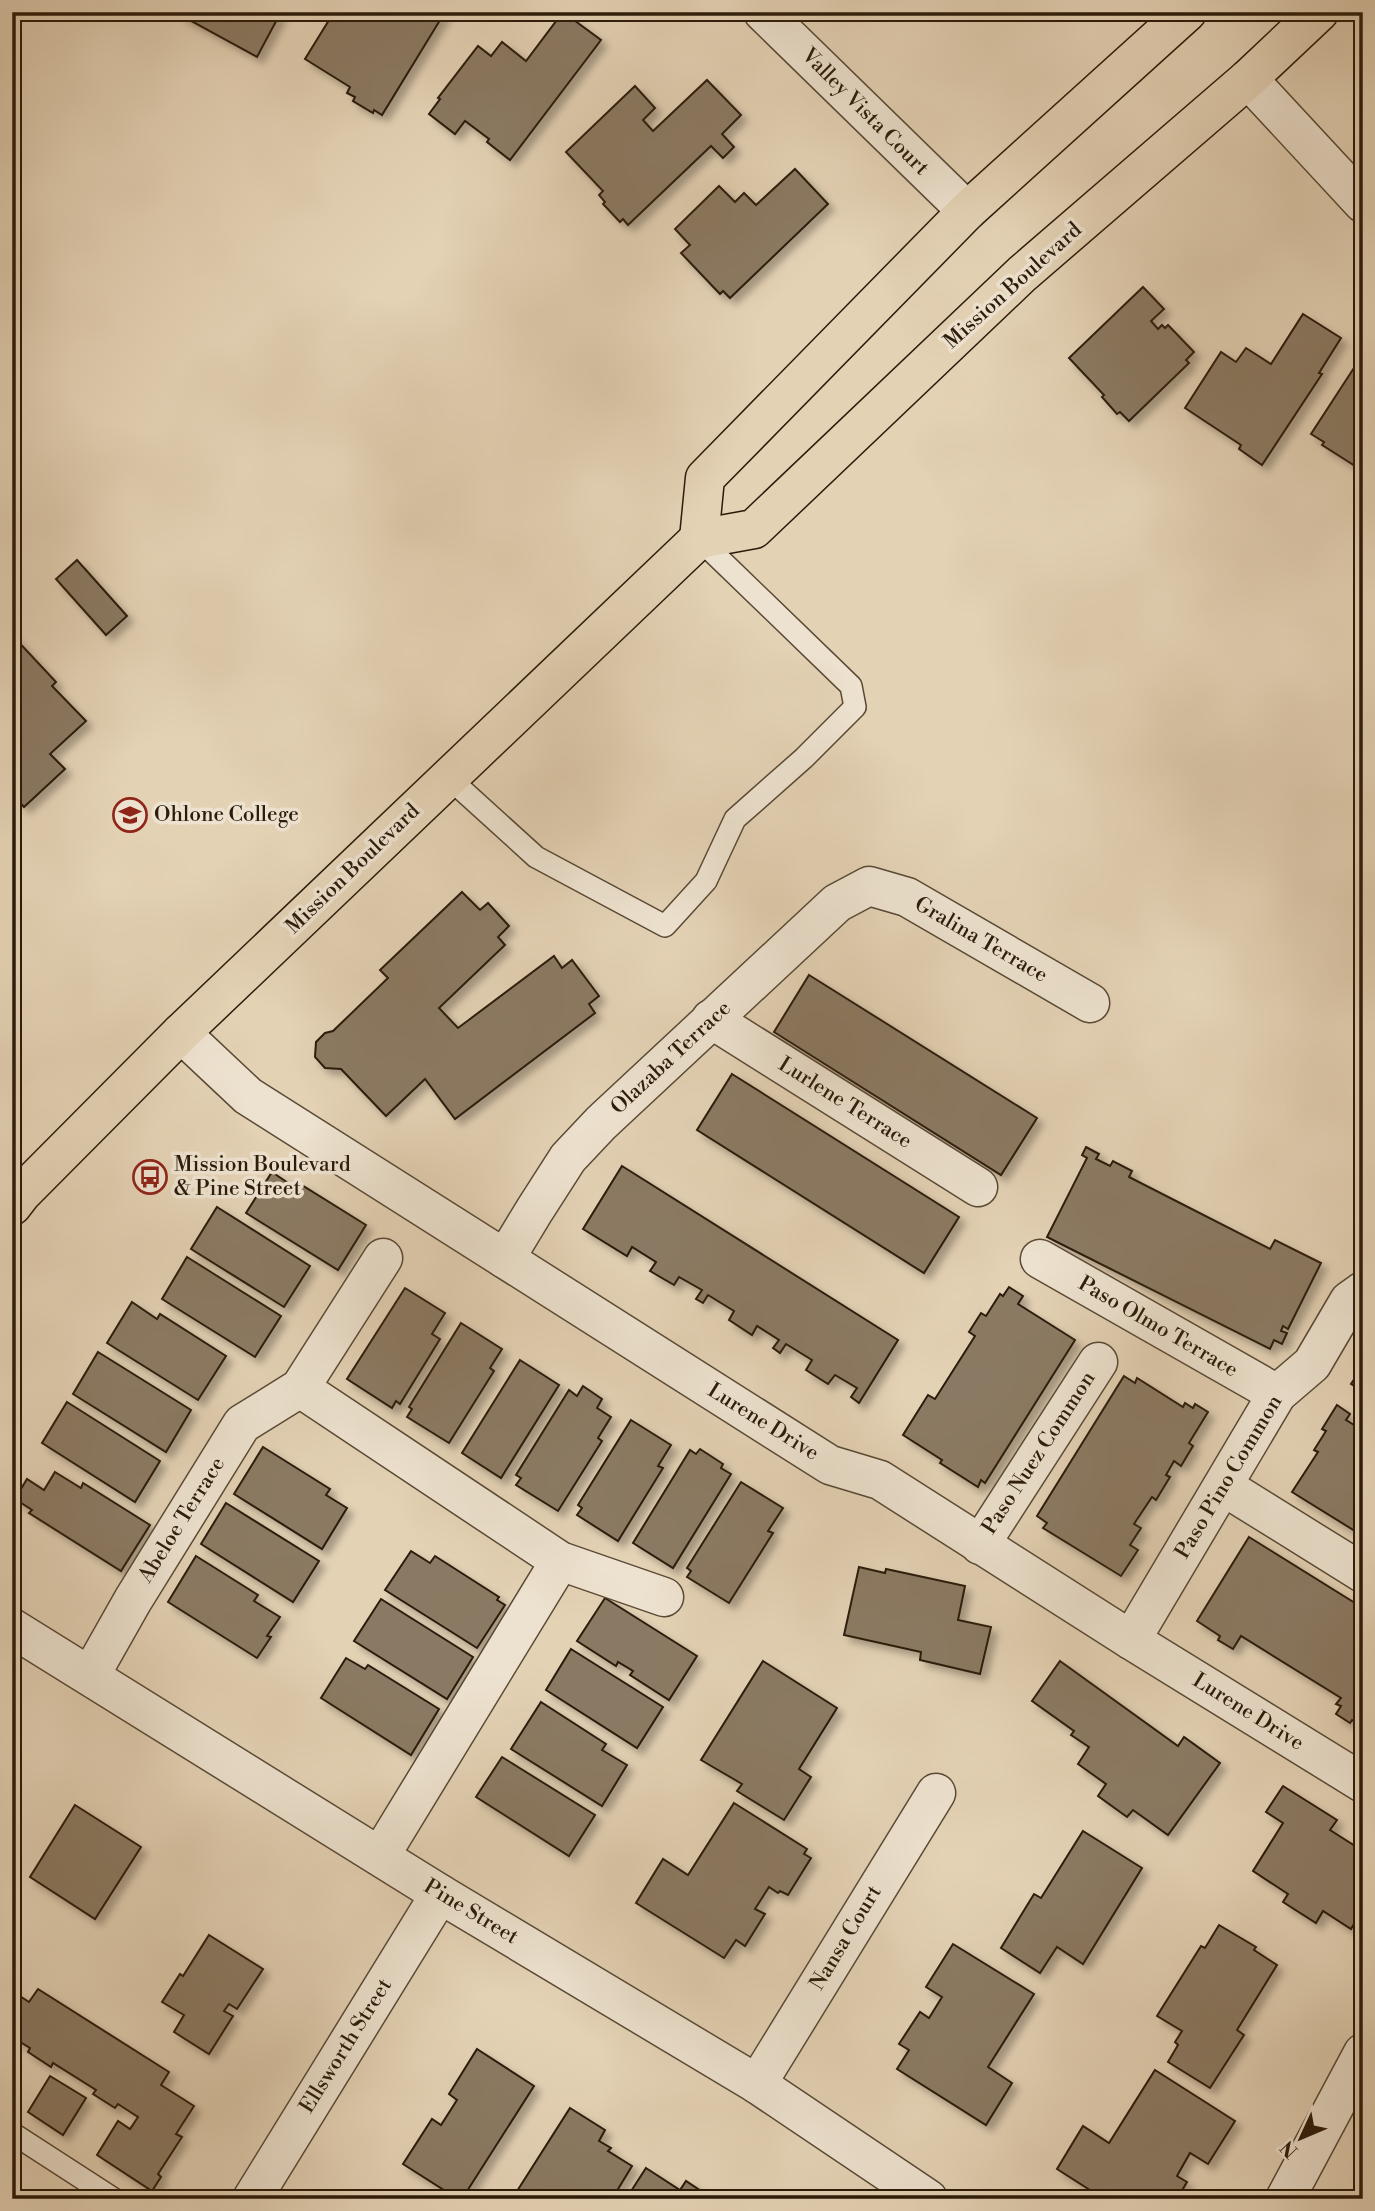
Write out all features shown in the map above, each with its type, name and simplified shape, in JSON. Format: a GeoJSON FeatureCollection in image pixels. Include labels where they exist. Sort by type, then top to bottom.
{"type":"FeatureCollection","features":[{"type":"Feature","properties":{"kind":"main road"},"geometry":{"type":"LineString","coordinates":[[699,539],[705,478],[967,211],[1187,12]]}},
{"type":"Feature","properties":{"kind":"main road","name":"Mission Boulevard"},"geometry":{"type":"LineString","coordinates":[[12,1206],[181,1032],[699,539],[754,529],[1022,274],[1248,79],[1319,12]]}},
{"type":"Feature","properties":{"kind":"street","name":"Valley Vista Court"},"geometry":{"type":"LineString","coordinates":[[763,12],[967,211]]}},
{"type":"Feature","properties":{"kind":"street"},"geometry":{"type":"LineString","coordinates":[[1248,79],[1363,204]]}},
{"type":"Feature","properties":{"kind":"street","name":"Gralina Terrace"},"geometry":{"type":"LineString","coordinates":[[869,886],[907,897],[1090,1003]]}},
{"type":"Feature","properties":{"kind":"street","name":"Olazaba Terrace"},"geometry":{"type":"LineString","coordinates":[[505,1259],[568,1158],[601,1123],[837,903],[869,886]]}},
{"type":"Feature","properties":{"kind":"street","name":"Lurlene Terrace"},"geometry":{"type":"LineString","coordinates":[[711,1019],[978,1187]]}},
{"type":"Feature","properties":{"kind":"street","name":"Lurene Drive"},"geometry":{"type":"LineString","coordinates":[[181,1032],[248,1097],[830,1465],[880,1480],[1131,1640],[1363,1783]]}},
{"type":"Feature","properties":{"kind":"street","name":"Abeloe Terrace"},"geometry":{"type":"LineString","coordinates":[[90,1676],[133,1600],[242,1424],[300,1388],[383,1258]]}},
{"type":"Feature","properties":{"kind":"street","name":"Paso Olmo Terrace"},"geometry":{"type":"LineString","coordinates":[[1040,1259],[1277,1394]]}},
{"type":"Feature","properties":{"kind":"street","name":"Paso Pino Common"},"geometry":{"type":"LineString","coordinates":[[1131,1640],[1277,1394],[1312,1364],[1349,1301],[1363,1291]]}},
{"type":"Feature","properties":{"kind":"street","name":"Paso Nuez Common"},"geometry":{"type":"LineString","coordinates":[[980,1545],[1098,1362]]}},
{"type":"Feature","properties":{"kind":"street"},"geometry":{"type":"LineString","coordinates":[[300,1388],[561,1561],[664,1597]]}},
{"type":"Feature","properties":{"kind":"street"},"geometry":{"type":"LineString","coordinates":[[1223,1486],[1363,1573]]}},
{"type":"Feature","properties":{"kind":"street"},"geometry":{"type":"LineString","coordinates":[[380,1856],[561,1561]]}},
{"type":"Feature","properties":{"kind":"street","name":"Pine Street"},"geometry":{"type":"LineString","coordinates":[[12,1628],[440,1894],[757,2084],[929,2199]]}},
{"type":"Feature","properties":{"kind":"street","name":"Nansa Court"},"geometry":{"type":"LineString","coordinates":[[757,2084],[936,1793]]}},
{"type":"Feature","properties":{"kind":"street","name":"Ellsworth Street"},"geometry":{"type":"LineString","coordinates":[[252,2199],[440,1894]]}},
{"type":"Feature","properties":{"kind":"street"},"geometry":{"type":"LineString","coordinates":[[1285,2199],[1363,2053]]}},
{"type":"Feature","properties":{"kind":"lane"},"geometry":{"type":"LineString","coordinates":[[449,778],[536,857],[664,926],[706,881],[735,818],[804,758],[855,707],[851,686],[699,539]]}},
{"type":"Feature","properties":{"kind":"lane"},"geometry":{"type":"LineString","coordinates":[[12,2133],[114,2199]]}},
{"type":"Feature","properties":{"kind":"building"},"geometry":{"type":"Polygon","coordinates":[[[182,12],[281,12],[257,57],[180,15],[182,12]]]}},
{"type":"Feature","properties":{"kind":"building"},"geometry":{"type":"Polygon","coordinates":[[[334,12],[377,12],[384,16],[386,12],[445,12],[382,115],[374,110],[373,113],[353,101],[355,97],[347,93],[350,87],[305,59],[334,12]]]}},
{"type":"Feature","properties":{"kind":"building"},"geometry":{"type":"Polygon","coordinates":[[[563,12],[601,40],[510,160],[487,142],[489,139],[465,121],[455,134],[429,114],[478,46],[491,56],[502,42],[526,61],[563,12]]]}},
{"type":"Feature","properties":{"kind":"building"},"geometry":{"type":"Polygon","coordinates":[[[707,80],[741,115],[722,134],[734,147],[723,158],[711,146],[628,225],[623,219],[620,222],[603,204],[605,202],[599,195],[603,191],[566,152],[635,86],[655,108],[643,120],[653,131],[707,80]]]}},
{"type":"Feature","properties":{"kind":"building"},"geometry":{"type":"Polygon","coordinates":[[[795,169],[828,204],[730,298],[723,291],[720,294],[681,253],[690,245],[675,229],[719,186],[735,202],[744,193],[756,205],[795,169]]]}},
{"type":"Feature","properties":{"kind":"building"},"geometry":{"type":"Polygon","coordinates":[[[1143,287],[1164,309],[1151,321],[1158,329],[1162,325],[1165,328],[1168,325],[1194,352],[1186,360],[1189,363],[1129,421],[1120,412],[1117,414],[1102,397],[1104,395],[1069,358],[1143,287]]]}},
{"type":"Feature","properties":{"kind":"building"},"geometry":{"type":"Polygon","coordinates":[[[1303,314],[1341,338],[1319,373],[1322,374],[1262,465],[1239,449],[1241,445],[1185,408],[1221,352],[1236,362],[1246,348],[1271,364],[1303,314]]]}},
{"type":"Feature","properties":{"kind":"building"},"geometry":{"type":"Polygon","coordinates":[[[1363,354],[1363,471],[1322,445],[1324,442],[1311,434],[1363,354]]]}},
{"type":"Feature","properties":{"kind":"building"},"geometry":{"type":"Polygon","coordinates":[[[77,560],[127,616],[106,635],[56,579],[77,560]]]}},
{"type":"Feature","properties":{"kind":"building"},"geometry":{"type":"Polygon","coordinates":[[[12,635],[56,682],[52,686],[86,721],[50,754],[65,769],[24,807],[12,794],[12,635]]]}},
{"type":"Feature","properties":{"kind":"building"},"geometry":{"type":"Polygon","coordinates":[[[462,892],[480,910],[488,903],[509,926],[498,937],[505,945],[439,1008],[458,1028],[554,956],[562,968],[572,960],[599,996],[589,1004],[595,1013],[455,1119],[425,1079],[386,1116],[341,1069],[325,1068],[315,1057],[316,1042],[325,1033],[333,1031],[388,978],[380,970],[462,892]]]}},
{"type":"Feature","properties":{"kind":"building"},"geometry":{"type":"Polygon","coordinates":[[[809,975],[1037,1118],[1001,1175],[774,1032],[809,975]]]}},
{"type":"Feature","properties":{"kind":"building"},"geometry":{"type":"Polygon","coordinates":[[[732,1074],[959,1217],[924,1273],[697,1130],[732,1074]]]}},
{"type":"Feature","properties":{"kind":"building"},"geometry":{"type":"Polygon","coordinates":[[[1086,1147],[1099,1154],[1096,1159],[1110,1166],[1113,1161],[1132,1171],[1129,1177],[1270,1249],[1275,1240],[1321,1263],[1288,1329],[1283,1326],[1281,1331],[1287,1333],[1282,1344],[1274,1340],[1270,1349],[1047,1237],[1087,1158],[1082,1155],[1086,1147]]]}},
{"type":"Feature","properties":{"kind":"building"},"geometry":{"type":"Polygon","coordinates":[[[622,1166],[898,1340],[859,1403],[851,1397],[857,1388],[835,1375],[828,1384],[806,1370],[812,1360],[786,1344],[780,1353],[773,1348],[779,1340],[757,1326],[752,1335],[729,1320],[734,1311],[708,1295],[703,1303],[696,1299],[702,1290],[679,1277],[674,1285],[650,1271],[656,1262],[632,1247],[627,1256],[583,1229],[622,1166]]]}},
{"type":"Feature","properties":{"kind":"building"},"geometry":{"type":"Polygon","coordinates":[[[272,1172],[297,1189],[300,1184],[366,1225],[338,1270],[246,1213],[272,1172]]]}},
{"type":"Feature","properties":{"kind":"building"},"geometry":{"type":"Polygon","coordinates":[[[217,1207],[310,1266],[284,1307],[191,1249],[217,1207]]]}},
{"type":"Feature","properties":{"kind":"building"},"geometry":{"type":"Polygon","coordinates":[[[187,1257],[281,1316],[255,1357],[162,1299],[187,1257]]]}},
{"type":"Feature","properties":{"kind":"building"},"geometry":{"type":"Polygon","coordinates":[[[1009,1287],[1023,1296],[1018,1304],[1075,1340],[985,1483],[981,1480],[978,1487],[903,1435],[928,1395],[935,1399],[975,1336],[969,1332],[981,1313],[986,1316],[1000,1294],[1003,1296],[1009,1287]]]}},
{"type":"Feature","properties":{"kind":"building"},"geometry":{"type":"Polygon","coordinates":[[[405,1288],[445,1313],[432,1334],[440,1339],[400,1404],[396,1401],[392,1408],[347,1379],[405,1288]]]}},
{"type":"Feature","properties":{"kind":"building"},"geometry":{"type":"Polygon","coordinates":[[[132,1302],[157,1319],[160,1314],[226,1356],[198,1400],[107,1343],[132,1302]]]}},
{"type":"Feature","properties":{"kind":"building"},"geometry":{"type":"Polygon","coordinates":[[[461,1323],[502,1349],[490,1368],[494,1371],[449,1443],[407,1417],[412,1409],[409,1407],[461,1323]]]}},
{"type":"Feature","properties":{"kind":"building"},"geometry":{"type":"Polygon","coordinates":[[[98,1352],[191,1410],[166,1452],[73,1394],[98,1352]]]}},
{"type":"Feature","properties":{"kind":"building"},"geometry":{"type":"Polygon","coordinates":[[[520,1360],[559,1385],[501,1478],[462,1453],[520,1360]]]}},
{"type":"Feature","properties":{"kind":"building"},"geometry":{"type":"Polygon","coordinates":[[[1363,1366],[1363,1391],[1351,1384],[1363,1366]]]}},
{"type":"Feature","properties":{"kind":"building"},"geometry":{"type":"Polygon","coordinates":[[[1124,1376],[1135,1383],[1137,1378],[1183,1407],[1185,1403],[1193,1408],[1195,1404],[1208,1412],[1189,1443],[1193,1446],[1181,1466],[1174,1461],[1166,1475],[1170,1477],[1156,1500],[1152,1497],[1134,1524],[1141,1528],[1130,1545],[1138,1550],[1121,1576],[1043,1528],[1047,1523],[1037,1516],[1124,1376]]]}},
{"type":"Feature","properties":{"kind":"building"},"geometry":{"type":"Polygon","coordinates":[[[583,1386],[602,1399],[597,1408],[611,1417],[598,1438],[602,1441],[558,1511],[516,1485],[521,1478],[516,1475],[569,1390],[577,1396],[583,1386]]]}},
{"type":"Feature","properties":{"kind":"building"},"geometry":{"type":"Polygon","coordinates":[[[67,1402],[160,1461],[135,1502],[42,1443],[67,1402]]]}},
{"type":"Feature","properties":{"kind":"building"},"geometry":{"type":"Polygon","coordinates":[[[1337,1405],[1350,1414],[1346,1420],[1359,1428],[1363,1422],[1363,1536],[1292,1492],[1318,1452],[1314,1450],[1326,1431],[1322,1429],[1337,1405]]]}},
{"type":"Feature","properties":{"kind":"building"},"geometry":{"type":"Polygon","coordinates":[[[631,1420],[671,1445],[658,1466],[663,1468],[618,1541],[577,1515],[582,1508],[578,1505],[631,1420]]]}},
{"type":"Feature","properties":{"kind":"building"},"geometry":{"type":"Polygon","coordinates":[[[263,1447],[330,1489],[326,1495],[347,1508],[322,1549],[234,1494],[263,1447]]]}},
{"type":"Feature","properties":{"kind":"building"},"geometry":{"type":"Polygon","coordinates":[[[700,1449],[723,1464],[721,1468],[731,1474],[673,1568],[633,1543],[690,1450],[696,1454],[700,1449]]]}},
{"type":"Feature","properties":{"kind":"building"},"geometry":{"type":"Polygon","coordinates":[[[55,1472],[81,1488],[83,1483],[150,1525],[121,1571],[29,1513],[32,1510],[15,1499],[27,1479],[44,1490],[55,1472]]]}},
{"type":"Feature","properties":{"kind":"building"},"geometry":{"type":"Polygon","coordinates":[[[741,1482],[783,1508],[768,1531],[773,1533],[729,1603],[687,1577],[691,1571],[687,1568],[741,1482]]]}},
{"type":"Feature","properties":{"kind":"building"},"geometry":{"type":"Polygon","coordinates":[[[226,1503],[319,1561],[293,1602],[201,1544],[226,1503]]]}},
{"type":"Feature","properties":{"kind":"building"},"geometry":{"type":"Polygon","coordinates":[[[1249,1537],[1363,1608],[1363,1726],[1352,1720],[1350,1723],[1336,1714],[1341,1706],[1336,1704],[1341,1698],[1241,1636],[1233,1649],[1218,1640],[1220,1636],[1197,1621],[1249,1537]]]}},
{"type":"Feature","properties":{"kind":"building"},"geometry":{"type":"Polygon","coordinates":[[[411,1551],[430,1563],[435,1556],[499,1597],[497,1600],[505,1605],[477,1648],[385,1590],[411,1551]]]}},
{"type":"Feature","properties":{"kind":"building"},"geometry":{"type":"Polygon","coordinates":[[[196,1556],[258,1595],[254,1601],[280,1617],[257,1658],[168,1602],[196,1556]]]}},
{"type":"Feature","properties":{"kind":"building"},"geometry":{"type":"Polygon","coordinates":[[[859,1567],[885,1573],[886,1569],[965,1586],[958,1620],[991,1627],[980,1674],[920,1660],[921,1652],[844,1635],[859,1567]]]}},
{"type":"Feature","properties":{"kind":"building"},"geometry":{"type":"Polygon","coordinates":[[[605,1598],[697,1656],[669,1700],[630,1675],[633,1671],[618,1662],[616,1666],[577,1641],[605,1598]]]}},
{"type":"Feature","properties":{"kind":"building"},"geometry":{"type":"Polygon","coordinates":[[[381,1599],[473,1657],[447,1699],[354,1641],[381,1599]]]}},
{"type":"Feature","properties":{"kind":"building"},"geometry":{"type":"Polygon","coordinates":[[[571,1649],[663,1707],[637,1748],[546,1690],[571,1649]]]}},
{"type":"Feature","properties":{"kind":"building"},"geometry":{"type":"Polygon","coordinates":[[[346,1658],[365,1669],[368,1665],[439,1709],[411,1755],[321,1698],[346,1658]]]}},
{"type":"Feature","properties":{"kind":"building"},"geometry":{"type":"Polygon","coordinates":[[[763,1661],[837,1708],[799,1769],[811,1777],[784,1820],[737,1791],[742,1784],[701,1760],[763,1661]]]}},
{"type":"Feature","properties":{"kind":"building"},"geometry":{"type":"Polygon","coordinates":[[[1060,1661],[1178,1746],[1184,1737],[1220,1763],[1168,1835],[1133,1810],[1127,1817],[1098,1796],[1106,1784],[1078,1764],[1089,1747],[1071,1735],[1074,1731],[1032,1701],[1060,1661]]]}},
{"type":"Feature","properties":{"kind":"building"},"geometry":{"type":"Polygon","coordinates":[[[541,1702],[606,1744],[602,1750],[627,1765],[602,1806],[511,1749],[541,1702]]]}},
{"type":"Feature","properties":{"kind":"building"},"geometry":{"type":"Polygon","coordinates":[[[502,1757],[595,1815],[569,1856],[476,1797],[502,1757]]]}},
{"type":"Feature","properties":{"kind":"building"},"geometry":{"type":"Polygon","coordinates":[[[1283,1786],[1337,1820],[1330,1830],[1363,1851],[1363,1913],[1361,1912],[1351,1929],[1323,1911],[1316,1923],[1283,1902],[1288,1894],[1253,1871],[1283,1823],[1266,1812],[1283,1786]]]}},
{"type":"Feature","properties":{"kind":"building"},"geometry":{"type":"Polygon","coordinates":[[[734,1803],[807,1849],[804,1854],[811,1858],[788,1895],[769,1887],[755,1909],[765,1914],[745,1946],[736,1940],[724,1958],[636,1903],[663,1859],[688,1875],[734,1803]]]}},
{"type":"Feature","properties":{"kind":"building"},"geometry":{"type":"Polygon","coordinates":[[[75,1805],[141,1847],[95,1919],[30,1877],[75,1805]]]}},
{"type":"Feature","properties":{"kind":"building"},"geometry":{"type":"Polygon","coordinates":[[[1083,1831],[1142,1868],[1083,1964],[1057,1947],[1040,1973],[1001,1948],[1034,1894],[1041,1898],[1083,1831]]]}},
{"type":"Feature","properties":{"kind":"building"},"geometry":{"type":"Polygon","coordinates":[[[1219,1925],[1256,1947],[1254,1950],[1277,1965],[1237,2030],[1244,2035],[1210,2088],[1168,2062],[1178,2045],[1175,2042],[1182,2031],[1157,2016],[1201,1946],[1205,1948],[1219,1925]]]}},
{"type":"Feature","properties":{"kind":"building"},"geometry":{"type":"Polygon","coordinates":[[[209,1935],[263,1969],[237,2009],[229,2004],[224,2011],[233,2016],[209,2054],[174,2032],[184,2015],[162,2002],[180,1974],[183,1976],[209,1935]]]}},
{"type":"Feature","properties":{"kind":"building"},"geometry":{"type":"Polygon","coordinates":[[[953,1944],[1034,1994],[988,2067],[1012,2083],[986,2125],[897,2069],[909,2050],[899,2044],[920,2012],[929,2018],[942,1997],[926,1987],[953,1944]]]}},
{"type":"Feature","properties":{"kind":"building"},"geometry":{"type":"Polygon","coordinates":[[[38,1989],[169,2072],[161,2085],[194,2106],[176,2134],[182,2137],[158,2174],[161,2177],[152,2191],[97,2155],[118,2121],[130,2129],[138,2117],[118,2104],[115,2108],[93,2094],[96,2090],[53,2063],[51,2067],[28,2052],[30,2048],[12,2037],[12,1991],[29,2002],[38,1989]]]}},
{"type":"Feature","properties":{"kind":"building"},"geometry":{"type":"Polygon","coordinates":[[[477,2049],[534,2086],[462,2199],[458,2199],[403,2164],[432,2119],[441,2125],[457,2100],[449,2094],[477,2049]]]}},
{"type":"Feature","properties":{"kind":"building"},"geometry":{"type":"Polygon","coordinates":[[[1155,2070],[1235,2121],[1208,2164],[1190,2153],[1177,2176],[1187,2182],[1177,2199],[1104,2199],[1057,2169],[1083,2126],[1109,2143],[1155,2070]]]}},
{"type":"Feature","properties":{"kind":"building"},"geometry":{"type":"Polygon","coordinates":[[[50,2076],[86,2098],[63,2135],[28,2112],[50,2076]]]}},
{"type":"Feature","properties":{"kind":"building"},"geometry":{"type":"Polygon","coordinates":[[[570,2108],[605,2130],[599,2141],[611,2148],[608,2151],[632,2166],[612,2199],[512,2199],[570,2108]]]}},
{"type":"Feature","properties":{"kind":"building"},"geometry":{"type":"Polygon","coordinates":[[[646,2168],[680,2190],[686,2181],[713,2199],[626,2199],[646,2168]]]}},
{"type":"Feature","properties":{"kind":"place","name":"Ohlone College"},"geometry":{"type":"Point","coordinates":[130,815]}},
{"type":"Feature","properties":{"kind":"place","name":"Mission Boulevard & Pine Street"},"geometry":{"type":"Point","coordinates":[150,1177]}}]}
